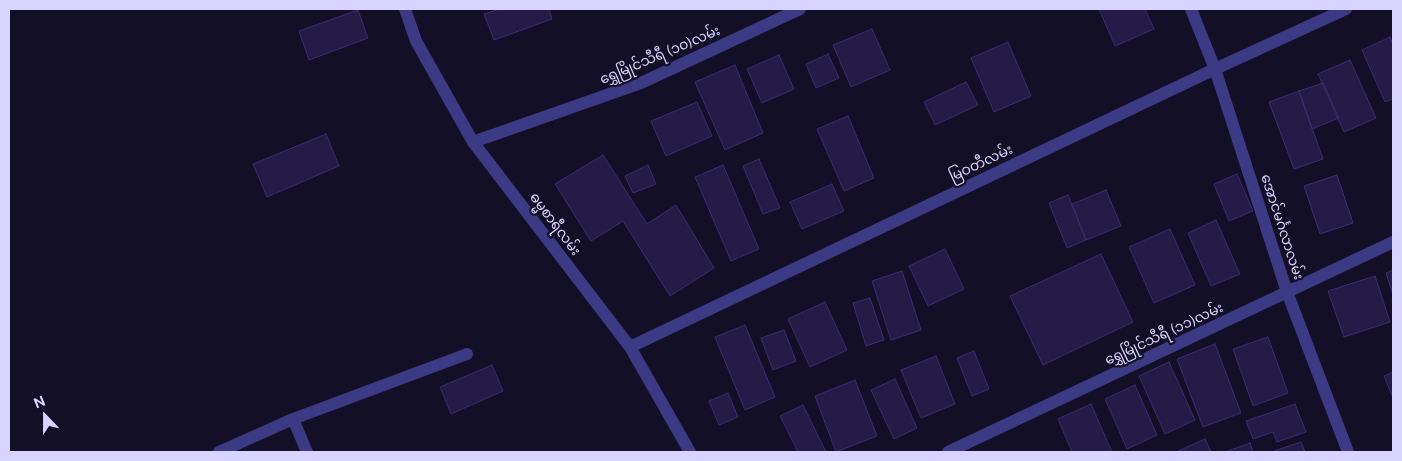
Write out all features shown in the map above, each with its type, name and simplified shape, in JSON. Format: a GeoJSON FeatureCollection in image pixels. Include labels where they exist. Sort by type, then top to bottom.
{"type":"FeatureCollection","features":[{"type":"Feature","properties":{"kind":"street","name":"ဓမ္မစာရီလမ်း"},"geometry":{"type":"LineString","coordinates":[[405,9],[416,41],[473,142],[630,347],[690,452]]}},
{"type":"Feature","properties":{"kind":"street","name":"ရွှေမြိုင်သီရီ (၁၀)လမ်း"},"geometry":{"type":"LineString","coordinates":[[473,142],[641,83],[800,9]]}},
{"type":"Feature","properties":{"kind":"street","name":"အောင်မင်္ဂလာလမ်း"},"geometry":{"type":"LineString","coordinates":[[1192,9],[1215,69],[1287,292],[1348,452]]}},
{"type":"Feature","properties":{"kind":"street","name":"မြဝတီလမ်း"},"geometry":{"type":"LineString","coordinates":[[630,347],[1215,69],[1346,9]]}},
{"type":"Feature","properties":{"kind":"street","name":"ရွှေမြိုင်သီရီ (၁၁)လမ်း"},"geometry":{"type":"LineString","coordinates":[[948,452],[1393,242]]}},
{"type":"Feature","properties":{"kind":"street"},"geometry":{"type":"LineString","coordinates":[[220,452],[293,419],[467,354]]}},
{"type":"Feature","properties":{"kind":"street"},"geometry":{"type":"LineString","coordinates":[[293,419],[307,452]]}},
{"type":"Feature","properties":{"kind":"building"},"geometry":{"type":"Polygon","coordinates":[[[500,9],[549,9],[552,19],[494,40],[484,14],[500,9]]]}},
{"type":"Feature","properties":{"kind":"building"},"geometry":{"type":"Polygon","coordinates":[[[1099,9],[1145,9],[1154,29],[1115,46],[1099,9]]]}},
{"type":"Feature","properties":{"kind":"building"},"geometry":{"type":"Polygon","coordinates":[[[358,10],[368,38],[309,60],[299,31],[358,10]]]}},
{"type":"Feature","properties":{"kind":"building"},"geometry":{"type":"Polygon","coordinates":[[[872,29],[890,70],[851,87],[833,45],[872,29]]]}},
{"type":"Feature","properties":{"kind":"building"},"geometry":{"type":"Polygon","coordinates":[[[1390,37],[1393,45],[1393,99],[1385,102],[1362,50],[1390,37]]]}},
{"type":"Feature","properties":{"kind":"building"},"geometry":{"type":"Polygon","coordinates":[[[1008,42],[1031,96],[994,112],[971,58],[1008,42]]]}},
{"type":"Feature","properties":{"kind":"building"},"geometry":{"type":"Polygon","coordinates":[[[828,54],[839,78],[816,88],[806,64],[828,54]]]}},
{"type":"Feature","properties":{"kind":"building"},"geometry":{"type":"Polygon","coordinates":[[[779,55],[794,89],[762,103],[747,69],[779,55]]]}},
{"type":"Feature","properties":{"kind":"building"},"geometry":{"type":"Polygon","coordinates":[[[1350,60],[1376,118],[1344,132],[1318,74],[1350,60]]]}},
{"type":"Feature","properties":{"kind":"building"},"geometry":{"type":"Polygon","coordinates":[[[735,65],[763,133],[725,150],[695,82],[735,65]]]}},
{"type":"Feature","properties":{"kind":"building"},"geometry":{"type":"Polygon","coordinates":[[[966,82],[978,105],[935,125],[924,102],[966,82]]]}},
{"type":"Feature","properties":{"kind":"building"},"geometry":{"type":"Polygon","coordinates":[[[1323,83],[1339,118],[1312,129],[1299,91],[1323,83]]]}},
{"type":"Feature","properties":{"kind":"building"},"geometry":{"type":"Polygon","coordinates":[[[1299,91],[1323,159],[1294,169],[1269,102],[1299,91]]]}},
{"type":"Feature","properties":{"kind":"building"},"geometry":{"type":"Polygon","coordinates":[[[697,102],[712,136],[666,156],[651,121],[697,102]]]}},
{"type":"Feature","properties":{"kind":"building"},"geometry":{"type":"Polygon","coordinates":[[[848,116],[874,178],[844,191],[817,129],[848,116]]]}},
{"type":"Feature","properties":{"kind":"building"},"geometry":{"type":"Polygon","coordinates":[[[326,134],[339,166],[267,197],[253,164],[326,134]]]}},
{"type":"Feature","properties":{"kind":"building"},"geometry":{"type":"Polygon","coordinates":[[[603,155],[647,224],[676,205],[714,268],[670,296],[623,221],[591,241],[555,184],[603,155]]]}},
{"type":"Feature","properties":{"kind":"building"},"geometry":{"type":"Polygon","coordinates":[[[759,159],[780,208],[763,214],[743,166],[759,159]]]}},
{"type":"Feature","properties":{"kind":"building"},"geometry":{"type":"Polygon","coordinates":[[[648,165],[656,184],[633,193],[625,176],[648,165]]]}},
{"type":"Feature","properties":{"kind":"building"},"geometry":{"type":"Polygon","coordinates":[[[723,165],[759,249],[731,261],[695,177],[723,165]]]}},
{"type":"Feature","properties":{"kind":"building"},"geometry":{"type":"Polygon","coordinates":[[[1237,174],[1253,211],[1229,221],[1214,184],[1237,174]]]}},
{"type":"Feature","properties":{"kind":"building"},"geometry":{"type":"Polygon","coordinates":[[[1337,175],[1353,223],[1320,234],[1304,186],[1337,175]]]}},
{"type":"Feature","properties":{"kind":"building"},"geometry":{"type":"Polygon","coordinates":[[[832,184],[844,211],[802,229],[790,202],[832,184]]]}},
{"type":"Feature","properties":{"kind":"building"},"geometry":{"type":"Polygon","coordinates":[[[1106,190],[1121,226],[1086,240],[1072,204],[1106,190]]]}},
{"type":"Feature","properties":{"kind":"building"},"geometry":{"type":"Polygon","coordinates":[[[1068,195],[1086,240],[1067,248],[1049,203],[1068,195]]]}},
{"type":"Feature","properties":{"kind":"building"},"geometry":{"type":"Polygon","coordinates":[[[1216,220],[1240,274],[1211,286],[1188,233],[1216,220]]]}},
{"type":"Feature","properties":{"kind":"building"},"geometry":{"type":"Polygon","coordinates":[[[1170,229],[1195,285],[1154,303],[1129,247],[1170,229]]]}},
{"type":"Feature","properties":{"kind":"building"},"geometry":{"type":"Polygon","coordinates":[[[945,249],[964,289],[928,306],[909,266],[945,249]]]}},
{"type":"Feature","properties":{"kind":"building"},"geometry":{"type":"Polygon","coordinates":[[[1101,254],[1133,322],[1043,365],[1010,296],[1101,254]]]}},
{"type":"Feature","properties":{"kind":"building"},"geometry":{"type":"Polygon","coordinates":[[[1393,270],[1393,295],[1386,273],[1393,270]]]}},
{"type":"Feature","properties":{"kind":"building"},"geometry":{"type":"Polygon","coordinates":[[[902,271],[921,330],[891,340],[872,281],[902,271]]]}},
{"type":"Feature","properties":{"kind":"building"},"geometry":{"type":"Polygon","coordinates":[[[1375,276],[1390,322],[1344,337],[1328,291],[1375,276]]]}},
{"type":"Feature","properties":{"kind":"building"},"geometry":{"type":"Polygon","coordinates":[[[870,298],[884,340],[866,346],[853,303],[870,298]]]}},
{"type":"Feature","properties":{"kind":"building"},"geometry":{"type":"Polygon","coordinates":[[[825,302],[847,350],[810,367],[788,319],[825,302]]]}},
{"type":"Feature","properties":{"kind":"building"},"geometry":{"type":"Polygon","coordinates":[[[745,325],[775,397],[745,410],[715,337],[745,325]]]}},
{"type":"Feature","properties":{"kind":"building"},"geometry":{"type":"Polygon","coordinates":[[[784,330],[796,361],[773,370],[761,338],[784,330]]]}},
{"type":"Feature","properties":{"kind":"building"},"geometry":{"type":"Polygon","coordinates":[[[1268,337],[1288,393],[1253,406],[1233,349],[1268,337]]]}},
{"type":"Feature","properties":{"kind":"building"},"geometry":{"type":"Polygon","coordinates":[[[1215,344],[1241,413],[1203,427],[1177,359],[1215,344]]]}},
{"type":"Feature","properties":{"kind":"building"},"geometry":{"type":"Polygon","coordinates":[[[974,351],[989,389],[972,396],[957,358],[974,351]]]}},
{"type":"Feature","properties":{"kind":"building"},"geometry":{"type":"Polygon","coordinates":[[[936,356],[955,404],[921,418],[901,370],[936,356]]]}},
{"type":"Feature","properties":{"kind":"building"},"geometry":{"type":"Polygon","coordinates":[[[1169,362],[1195,420],[1165,434],[1139,376],[1169,362]]]}},
{"type":"Feature","properties":{"kind":"building"},"geometry":{"type":"Polygon","coordinates":[[[492,365],[503,391],[451,414],[440,387],[492,365]]]}},
{"type":"Feature","properties":{"kind":"building"},"geometry":{"type":"Polygon","coordinates":[[[1393,372],[1393,398],[1384,376],[1393,372]]]}},
{"type":"Feature","properties":{"kind":"building"},"geometry":{"type":"Polygon","coordinates":[[[895,379],[917,428],[894,439],[871,390],[895,379]]]}},
{"type":"Feature","properties":{"kind":"building"},"geometry":{"type":"Polygon","coordinates":[[[855,380],[877,436],[836,452],[815,396],[855,380]]]}},
{"type":"Feature","properties":{"kind":"building"},"geometry":{"type":"Polygon","coordinates":[[[1135,385],[1157,435],[1127,449],[1105,399],[1135,385]]]}},
{"type":"Feature","properties":{"kind":"building"},"geometry":{"type":"Polygon","coordinates":[[[728,393],[738,417],[719,425],[709,401],[728,393]]]}},
{"type":"Feature","properties":{"kind":"building"},"geometry":{"type":"Polygon","coordinates":[[[1091,404],[1112,452],[1072,452],[1058,419],[1091,404]]]}},
{"type":"Feature","properties":{"kind":"building"},"geometry":{"type":"Polygon","coordinates":[[[1295,404],[1306,432],[1277,442],[1273,432],[1253,439],[1246,421],[1295,404]]]}},
{"type":"Feature","properties":{"kind":"building"},"geometry":{"type":"Polygon","coordinates":[[[803,405],[826,452],[798,452],[780,416],[803,405]]]}},
{"type":"Feature","properties":{"kind":"building"},"geometry":{"type":"Polygon","coordinates":[[[1205,439],[1211,452],[1176,452],[1205,439]]]}},
{"type":"Feature","properties":{"kind":"building"},"geometry":{"type":"Polygon","coordinates":[[[1301,442],[1305,452],[1271,452],[1301,442]]]}},
{"type":"Feature","properties":{"kind":"building"},"geometry":{"type":"Polygon","coordinates":[[[1250,443],[1253,452],[1225,452],[1250,443]]]}}]}
